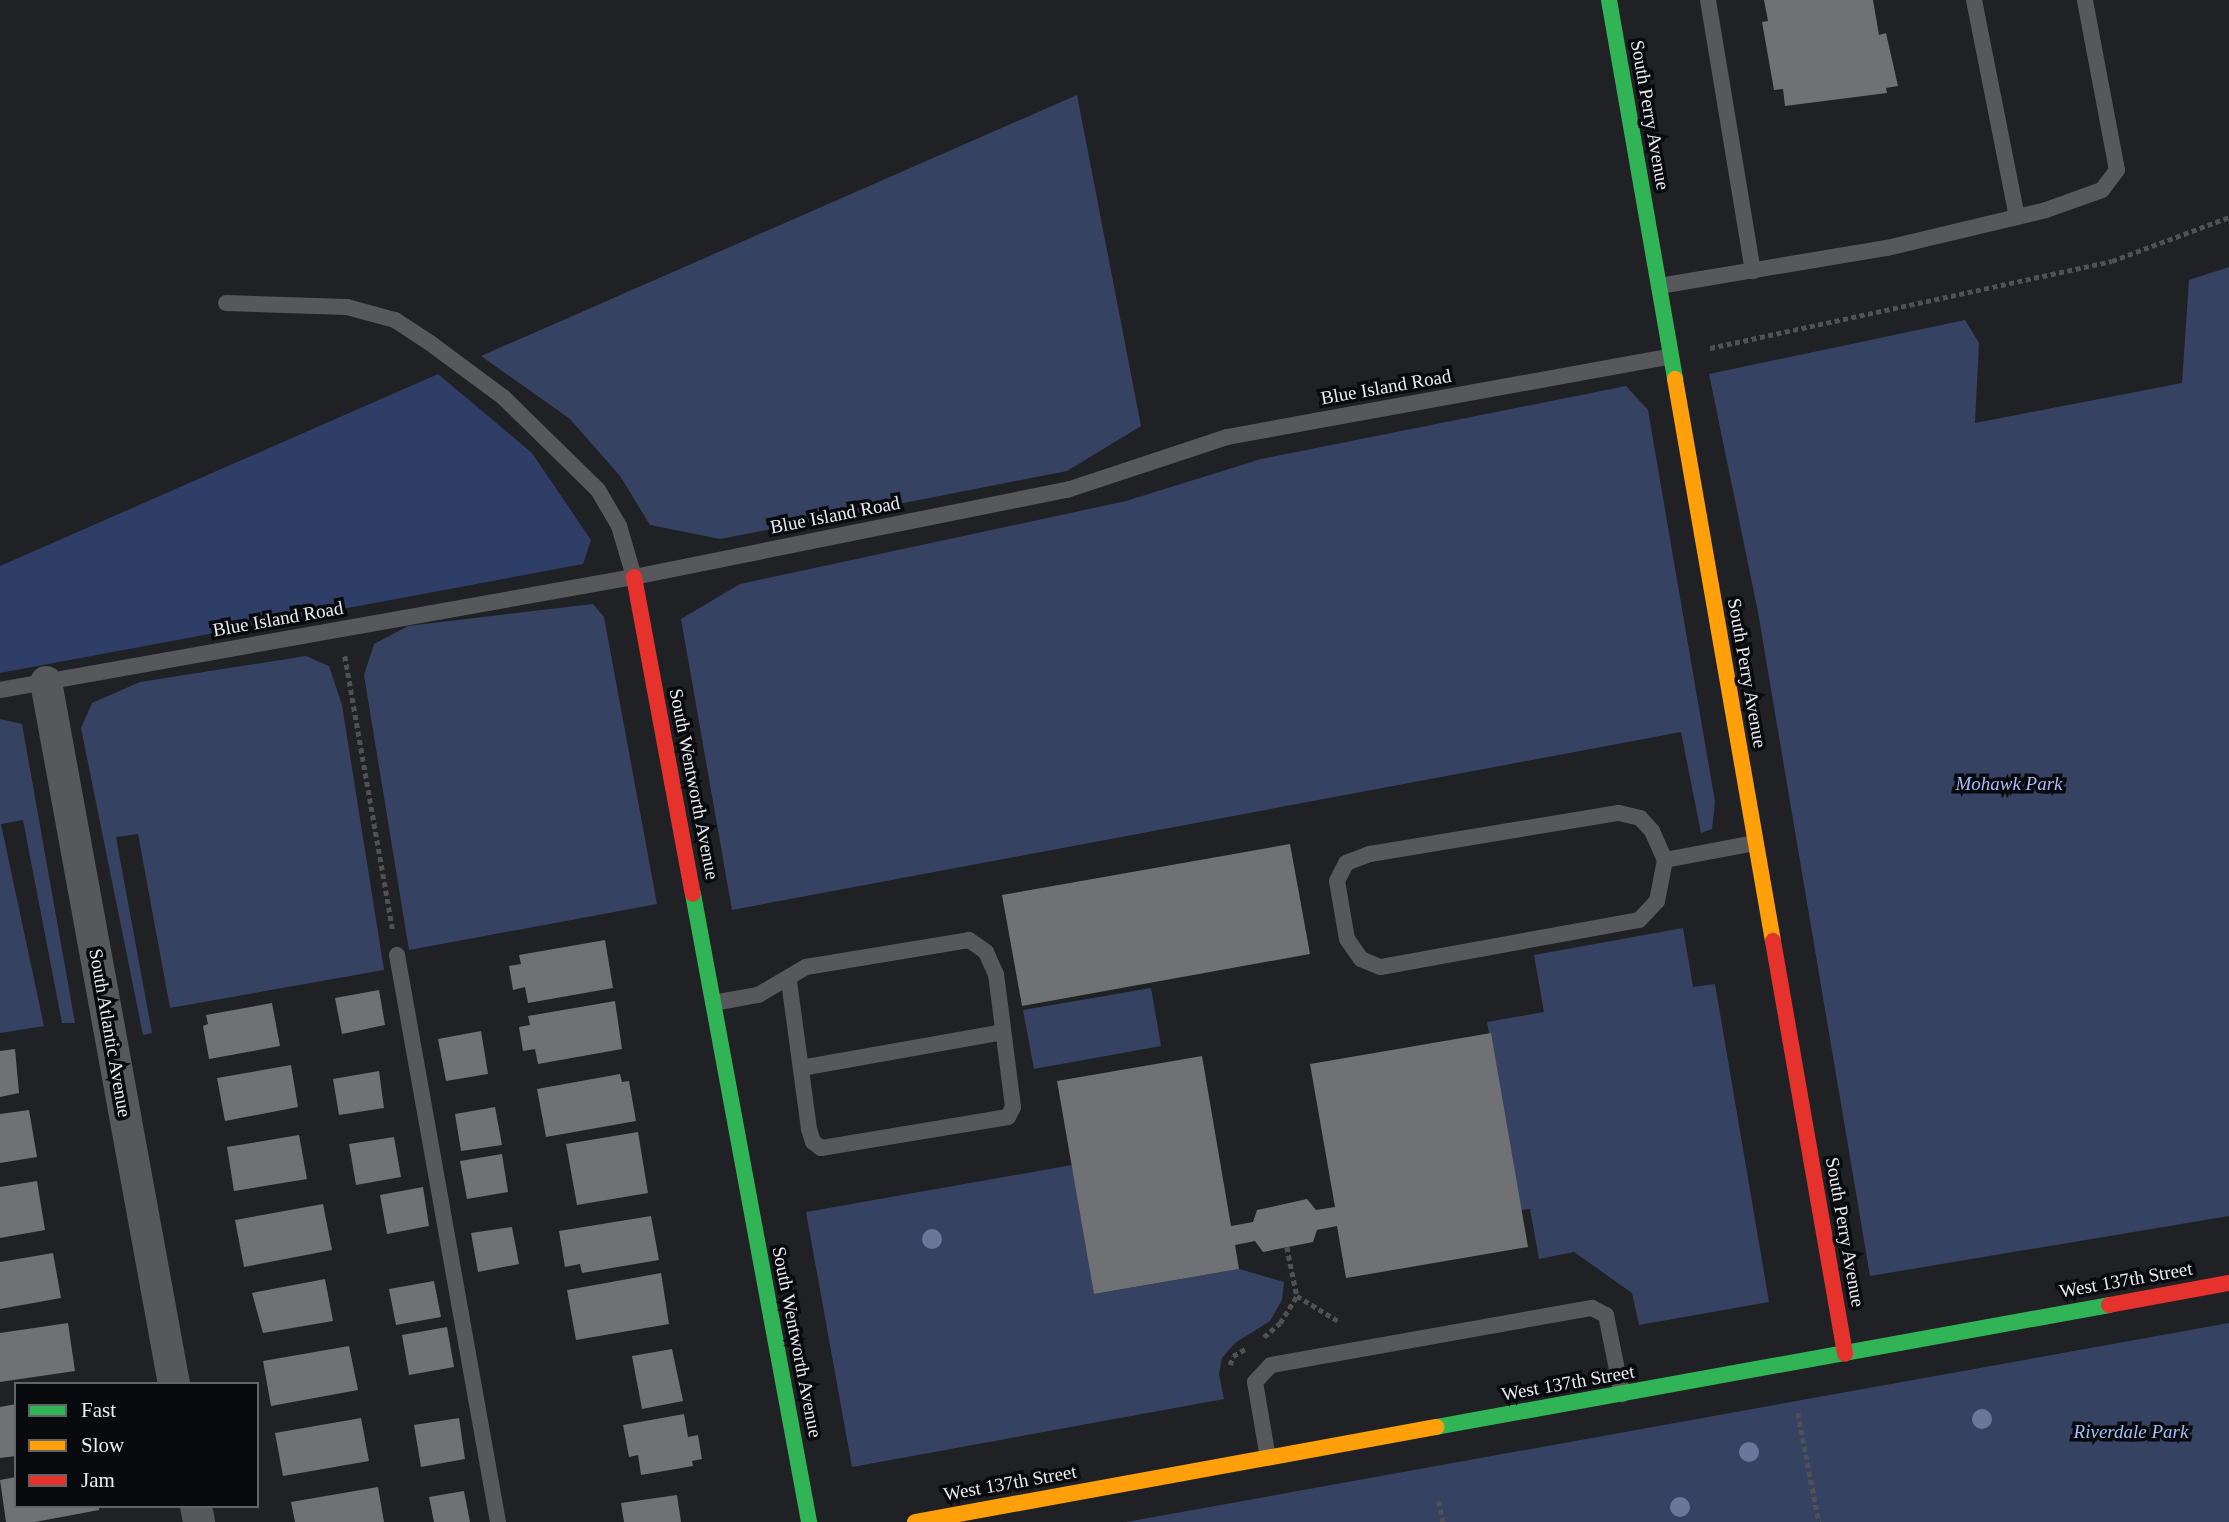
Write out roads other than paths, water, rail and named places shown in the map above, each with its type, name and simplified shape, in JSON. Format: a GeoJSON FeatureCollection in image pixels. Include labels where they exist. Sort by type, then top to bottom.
{"type":"FeatureCollection","features":[{"type":"Feature","properties":{"kind":"street","name":"South Perry Avenue"},"geometry":{"type":"LineString","coordinates":[[1609,0],[1844,1354]]}},
{"type":"Feature","properties":{"kind":"street","name":"South Wentworth Avenue"},"geometry":{"type":"LineString","coordinates":[[634,577],[809,1522]]}},
{"type":"Feature","properties":{"kind":"street","name":"South Atlantic Avenue"},"geometry":{"type":"LineString","coordinates":[[46,682],[174,1382]]}},
{"type":"Feature","properties":{"kind":"street","name":"West 137th Street"},"geometry":{"type":"LineString","coordinates":[[915,1522],[2229,1283]]}},
{"type":"Feature","properties":{"kind":"lane"},"geometry":{"type":"LineString","coordinates":[[1708,0],[1754,271]]}},
{"type":"Feature","properties":{"kind":"lane"},"geometry":{"type":"LineString","coordinates":[[1974,0],[2017,217]]}},
{"type":"Feature","properties":{"kind":"lane"},"geometry":{"type":"LineString","coordinates":[[1659,286],[1887,248],[2017,217],[2102,190],[2118,170],[2085,0]]}},
{"type":"Feature","properties":{"kind":"lane","name":"South Wentworth Avenue"},"geometry":{"type":"LineString","coordinates":[[226,303],[347,307],[395,320],[430,343],[503,397],[598,490],[619,526],[634,577]]}},
{"type":"Feature","properties":{"kind":"lane","name":"Blue Island Road"},"geometry":{"type":"LineString","coordinates":[[0,690],[634,577],[1067,490],[1227,437],[1671,356]]}},
{"type":"Feature","properties":{"kind":"lane"},"geometry":{"type":"LineString","coordinates":[[1619,813],[1640,818],[1652,831],[1665,860],[1657,901],[1639,920],[1380,967],[1361,959],[1347,939],[1337,881],[1346,863],[1370,854],[1619,813]]}},
{"type":"Feature","properties":{"kind":"lane"},"geometry":{"type":"LineString","coordinates":[[1665,860],[1755,843]]}},
{"type":"Feature","properties":{"kind":"lane"},"geometry":{"type":"LineString","coordinates":[[713,1003],[758,995],[789,981],[806,967],[969,940],[986,952],[996,974],[1013,1107],[1008,1117],[821,1148],[813,1142],[809,1129],[789,981]]}},
{"type":"Feature","properties":{"kind":"lane"},"geometry":{"type":"LineString","coordinates":[[397,955],[498,1522]]}},
{"type":"Feature","properties":{"kind":"lane"},"geometry":{"type":"LineString","coordinates":[[801,1068],[1003,1032]]}},
{"type":"Feature","properties":{"kind":"lane"},"geometry":{"type":"LineString","coordinates":[[1268,1458],[1255,1382],[1271,1366],[1578,1310],[1592,1308],[1606,1315],[1622,1394]]}},
{"type":"Feature","properties":{"kind":"park label","name":"Mohawk Park"},"geometry":{"type":"Point","coordinates":[2009,784]}},
{"type":"Feature","properties":{"kind":"park label","name":"Riverdale Park"},"geometry":{"type":"Point","coordinates":[2131,1432]}}]}
